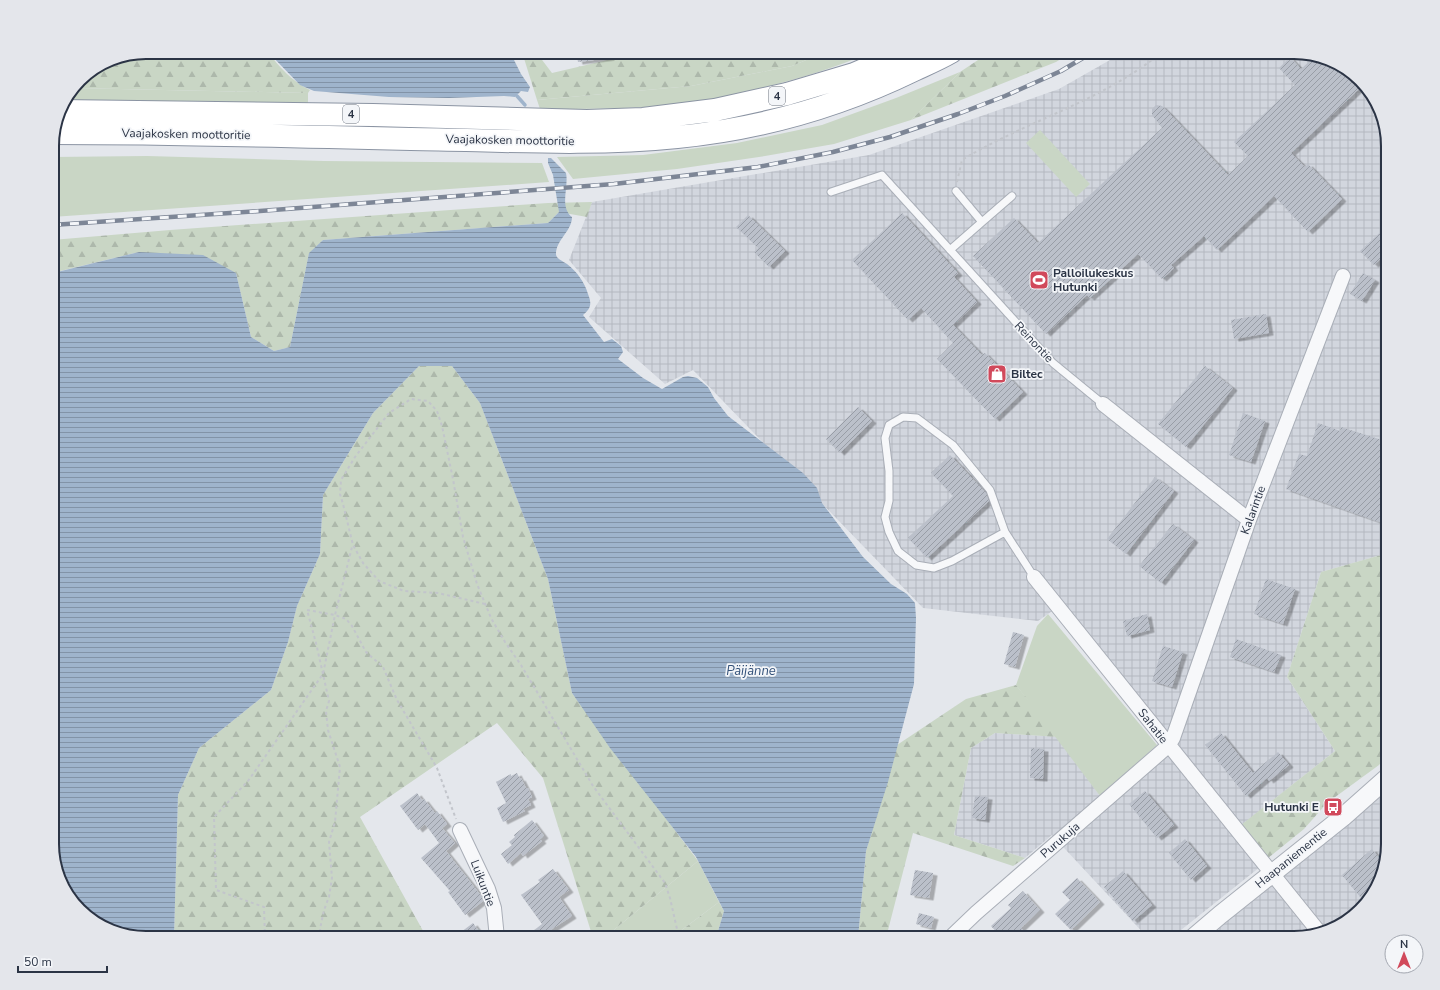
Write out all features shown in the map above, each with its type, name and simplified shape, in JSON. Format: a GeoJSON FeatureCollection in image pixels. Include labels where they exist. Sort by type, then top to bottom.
{"type":"FeatureCollection","features":[{"type":"Feature","properties":{"kind":"highway","name":"Vaajakosken moottoritie"},"geometry":{"type":"LineString","coordinates":[[67,111],[373,115],[587,120],[643,119],[715,110],[787,94],[854,74],[889,59]]}},
{"type":"Feature","properties":{"kind":"highway","name":"Vaajakosken moottoritie"},"geometry":{"type":"LineString","coordinates":[[60,134],[141,133],[546,141],[641,140],[678,137],[717,132],[798,115],[855,96],[890,82],[937,59]]}},
{"type":"Feature","properties":{"kind":"street","name":"Kalarintie"},"geometry":{"type":"LineString","coordinates":[[1168,746],[1173,738],[1249,520],[1343,276]]}},
{"type":"Feature","properties":{"kind":"street","name":"Reinontie"},"geometry":{"type":"LineString","coordinates":[[1103,404],[1249,520]]}},
{"type":"Feature","properties":{"kind":"street","name":"Sahatie"},"geometry":{"type":"LineString","coordinates":[[1034,577],[1168,746],[1316,928]]}},
{"type":"Feature","properties":{"kind":"street","name":"Purukuja"},"geometry":{"type":"LineString","coordinates":[[957,931],[1168,746]]}},
{"type":"Feature","properties":{"kind":"street","name":"Haapaniementie"},"geometry":{"type":"LineString","coordinates":[[1202,931],[1343,817],[1381,783]]}},
{"type":"Feature","properties":{"kind":"street","name":"Luikuntie"},"geometry":{"type":"LineString","coordinates":[[460,830],[488,889],[494,908],[496,931]]}},
{"type":"Feature","properties":{"kind":"lane","name":"Reinontie"},"geometry":{"type":"LineString","coordinates":[[831,192],[882,175],[1053,363],[1103,404]]}},
{"type":"Feature","properties":{"kind":"lane"},"geometry":{"type":"LineString","coordinates":[[956,191],[982,222]]}},
{"type":"Feature","properties":{"kind":"lane"},"geometry":{"type":"LineString","coordinates":[[950,250],[1012,196]]}},
{"type":"Feature","properties":{"kind":"lane"},"geometry":{"type":"LineString","coordinates":[[1004,532],[952,561],[934,568],[916,565],[898,551],[889,532],[885,517],[889,501],[889,471],[885,438],[889,425],[904,417],[917,418],[953,445],[990,490],[1004,532],[1034,577]]}},
{"type":"Feature","properties":{"kind":"path"},"geometry":{"type":"LineString","coordinates":[[956,191],[959,167],[962,160],[985,145],[1115,84],[1153,59]]}},
{"type":"Feature","properties":{"kind":"path"},"geometry":{"type":"LineString","coordinates":[[485,604],[438,593],[404,590],[379,581],[363,563],[353,545],[340,494],[341,480],[355,457],[389,413],[411,399],[428,401],[437,411],[442,426],[453,479],[463,537],[477,584],[491,618],[521,665],[593,786],[665,883],[677,931]]}},
{"type":"Feature","properties":{"kind":"path"},"geometry":{"type":"LineString","coordinates":[[265,931],[264,907],[216,890],[214,817],[248,780],[323,674],[335,615],[353,545]]}},
{"type":"Feature","properties":{"kind":"path"},"geometry":{"type":"LineString","coordinates":[[320,931],[332,878],[330,842],[335,822],[340,767],[328,730],[326,711],[329,701],[307,610],[335,615],[346,619],[352,626],[366,652],[383,668],[397,700],[437,768],[460,830]]}},
{"type":"Feature","properties":{"kind":"shaded area"},"geometry":{"type":"Polygon","coordinates":[[[1112,59],[1305,60],[1316,62],[1332,68],[1351,81],[1359,89],[1372,108],[1380,135],[1381,555],[1321,572],[1287,677],[1335,751],[1233,832],[1260,867],[1180,931],[1141,931],[1052,835],[1025,858],[954,835],[971,748],[995,733],[1058,737],[1100,796],[1170,746],[1058,607],[1038,621],[923,608],[693,370],[665,384],[589,317],[601,298],[569,260],[592,202],[869,155],[1059,89],[1112,59]]]}},
{"type":"Feature","properties":{"kind":"shaded area"},"geometry":{"type":"Polygon","coordinates":[[[1381,795],[1381,844],[1379,861],[1372,882],[1359,901],[1351,909],[1332,922],[1305,930],[1216,931],[1381,795]]]}},
{"type":"Feature","properties":{"kind":"green space"},"geometry":{"type":"Polygon","coordinates":[[[140,59],[274,59],[287,74],[310,90],[308,93],[82,88],[98,74],[108,68],[140,59]]]}},
{"type":"Feature","properties":{"kind":"green space"},"geometry":{"type":"Polygon","coordinates":[[[524,59],[541,59],[552,73],[612,59],[808,59],[792,66],[691,86],[537,100],[524,59]]]}},
{"type":"Feature","properties":{"kind":"green space"},"geometry":{"type":"Polygon","coordinates":[[[808,59],[854,59],[798,78],[753,90],[693,103],[623,108],[540,109],[537,100],[691,86],[792,66],[808,59]]]}},
{"type":"Feature","properties":{"kind":"green space"},"geometry":{"type":"Polygon","coordinates":[[[980,59],[1061,59],[911,120],[960,72],[980,59]]]}},
{"type":"Feature","properties":{"kind":"green space"},"geometry":{"type":"Polygon","coordinates":[[[960,72],[911,120],[834,144],[677,169],[573,179],[557,157],[643,155],[737,143],[822,125],[896,98],[960,72]]]}},
{"type":"Feature","properties":{"kind":"green space"},"geometry":{"type":"Polygon","coordinates":[[[82,88],[308,93],[308,103],[72,102],[82,88]]]}},
{"type":"Feature","properties":{"kind":"green space"},"geometry":{"type":"Polygon","coordinates":[[[1040,130],[1090,184],[1076,197],[1026,143],[1040,130]]]}},
{"type":"Feature","properties":{"kind":"green space"},"geometry":{"type":"Polygon","coordinates":[[[147,156],[324,161],[542,163],[549,182],[59,217],[59,157],[147,156]]]}},
{"type":"Feature","properties":{"kind":"green space"},"geometry":{"type":"Polygon","coordinates":[[[592,202],[587,217],[559,212],[548,223],[323,240],[309,254],[290,347],[274,351],[251,337],[236,273],[139,252],[59,271],[59,239],[548,203],[592,202]]]}},
{"type":"Feature","properties":{"kind":"green space"},"geometry":{"type":"Polygon","coordinates":[[[419,366],[452,366],[480,403],[548,579],[572,693],[698,861],[613,931],[591,931],[543,778],[497,723],[360,817],[423,931],[174,931],[178,795],[199,748],[271,690],[288,642],[297,606],[320,554],[323,495],[373,413],[419,366]]]}},
{"type":"Feature","properties":{"kind":"green space"},"geometry":{"type":"Polygon","coordinates":[[[1381,555],[1381,763],[1327,803],[1304,829],[1268,858],[1241,825],[1335,751],[1287,677],[1321,572],[1381,555]]]}},
{"type":"Feature","properties":{"kind":"green space"},"geometry":{"type":"Polygon","coordinates":[[[1048,614],[1157,745],[1100,796],[1016,685],[1037,626],[1048,614]]]}},
{"type":"Feature","properties":{"kind":"green space"},"geometry":{"type":"Polygon","coordinates":[[[1016,685],[1058,737],[995,733],[971,748],[954,835],[1025,858],[1013,866],[913,833],[888,931],[859,931],[866,851],[897,745],[966,699],[1016,685]]]}},
{"type":"Feature","properties":{"kind":"green space"},"geometry":{"type":"Polygon","coordinates":[[[698,861],[719,902],[680,931],[613,931],[698,861]]]}},
{"type":"Feature","properties":{"kind":"green space"},"geometry":{"type":"Polygon","coordinates":[[[719,902],[724,911],[718,931],[680,931],[719,902]]]}},
{"type":"Feature","properties":{"kind":"water"},"geometry":{"type":"Polygon","coordinates":[[[275,59],[514,59],[530,87],[528,92],[521,91],[515,97],[449,98],[389,97],[314,91],[300,85],[275,59]]]}},
{"type":"Feature","properties":{"kind":"water","name":"Päijänne"},"geometry":{"type":"Polygon","coordinates":[[[548,158],[551,158],[566,173],[565,202],[568,213],[572,217],[570,227],[558,244],[556,256],[574,270],[580,277],[586,289],[590,303],[588,310],[583,315],[604,342],[612,339],[621,346],[623,352],[618,359],[643,378],[662,389],[683,377],[688,376],[697,378],[708,387],[714,398],[728,416],[803,473],[817,488],[822,503],[863,557],[891,584],[907,594],[915,603],[914,684],[888,782],[866,851],[859,931],[718,931],[724,911],[696,857],[610,748],[572,693],[548,579],[480,403],[452,366],[419,366],[373,413],[323,495],[320,554],[297,606],[288,642],[271,690],[199,748],[178,795],[174,931],[135,930],[108,922],[93,913],[77,897],[66,877],[59,850],[59,272],[139,252],[203,255],[236,273],[251,337],[274,351],[290,347],[309,253],[323,240],[548,223],[559,212],[553,175],[548,163],[548,158]]]}},
{"type":"Feature","properties":{"kind":"building"},"geometry":{"type":"Polygon","coordinates":[[[577,59],[602,59],[578,62],[577,59]]]}},
{"type":"Feature","properties":{"kind":"building"},"geometry":{"type":"Polygon","coordinates":[[[1288,59],[1292,59],[1301,69],[1310,61],[1316,62],[1332,68],[1342,74],[1359,89],[1291,153],[1305,167],[1308,164],[1342,199],[1308,232],[1274,196],[1217,250],[1204,236],[1171,265],[1174,268],[1162,279],[1138,254],[1090,298],[1087,295],[1046,334],[973,256],[1014,218],[1038,243],[1162,128],[1152,115],[1152,109],[1156,105],[1162,106],[1228,175],[1248,156],[1234,142],[1295,85],[1279,68],[1288,59]]]}},
{"type":"Feature","properties":{"kind":"building"},"geometry":{"type":"Polygon","coordinates":[[[902,213],[958,273],[954,277],[977,302],[953,325],[982,355],[985,353],[1023,392],[995,419],[937,359],[953,343],[921,308],[908,320],[852,260],[902,213]]]}},
{"type":"Feature","properties":{"kind":"building"},"geometry":{"type":"Polygon","coordinates":[[[748,215],[785,251],[769,267],[754,252],[758,248],[736,227],[748,215]]]}},
{"type":"Feature","properties":{"kind":"building"},"geometry":{"type":"Polygon","coordinates":[[[1381,232],[1381,258],[1374,265],[1360,251],[1381,232]]]}},
{"type":"Feature","properties":{"kind":"building"},"geometry":{"type":"Polygon","coordinates":[[[1363,273],[1375,280],[1362,301],[1350,294],[1363,273]]]}},
{"type":"Feature","properties":{"kind":"building"},"geometry":{"type":"Polygon","coordinates":[[[1266,314],[1269,333],[1234,339],[1231,320],[1266,314]]]}},
{"type":"Feature","properties":{"kind":"building"},"geometry":{"type":"Polygon","coordinates":[[[1205,366],[1233,388],[1186,447],[1158,424],[1205,366]]]}},
{"type":"Feature","properties":{"kind":"building"},"geometry":{"type":"Polygon","coordinates":[[[858,407],[872,421],[840,453],[826,439],[858,407]]]}},
{"type":"Feature","properties":{"kind":"building"},"geometry":{"type":"Polygon","coordinates":[[[1243,413],[1265,421],[1251,462],[1229,455],[1243,413]]]}},
{"type":"Feature","properties":{"kind":"building"},"geometry":{"type":"Polygon","coordinates":[[[1318,423],[1340,431],[1341,427],[1381,440],[1381,523],[1286,489],[1299,454],[1307,456],[1318,423]]]}},
{"type":"Feature","properties":{"kind":"building"},"geometry":{"type":"Polygon","coordinates":[[[950,455],[986,493],[989,501],[927,558],[908,538],[953,496],[931,473],[950,455]]]}},
{"type":"Feature","properties":{"kind":"building"},"geometry":{"type":"Polygon","coordinates":[[[1155,477],[1174,491],[1126,554],[1107,539],[1155,477]]]}},
{"type":"Feature","properties":{"kind":"building"},"geometry":{"type":"Polygon","coordinates":[[[1173,524],[1194,540],[1161,583],[1139,566],[1173,524]]]}},
{"type":"Feature","properties":{"kind":"building"},"geometry":{"type":"Polygon","coordinates":[[[1266,579],[1295,589],[1283,624],[1254,614],[1266,579]]]}},
{"type":"Feature","properties":{"kind":"building"},"geometry":{"type":"Polygon","coordinates":[[[1147,614],[1150,630],[1127,636],[1123,621],[1147,614]]]}},
{"type":"Feature","properties":{"kind":"building"},"geometry":{"type":"Polygon","coordinates":[[[1013,632],[1024,635],[1015,667],[1004,664],[1013,632]]]}},
{"type":"Feature","properties":{"kind":"building"},"geometry":{"type":"Polygon","coordinates":[[[1236,639],[1281,655],[1274,672],[1230,657],[1236,639]]]}},
{"type":"Feature","properties":{"kind":"building"},"geometry":{"type":"Polygon","coordinates":[[[1163,646],[1183,652],[1172,687],[1152,681],[1163,646]]]}},
{"type":"Feature","properties":{"kind":"building"},"geometry":{"type":"Polygon","coordinates":[[[1221,733],[1253,773],[1278,752],[1289,765],[1269,781],[1267,778],[1246,796],[1205,745],[1221,733]]]}},
{"type":"Feature","properties":{"kind":"building"},"geometry":{"type":"Polygon","coordinates":[[[1031,748],[1044,749],[1043,779],[1030,778],[1031,748]]]}},
{"type":"Feature","properties":{"kind":"building"},"geometry":{"type":"Polygon","coordinates":[[[517,773],[526,788],[528,788],[532,797],[528,799],[531,805],[523,809],[525,811],[503,822],[497,808],[506,803],[496,782],[511,774],[511,776],[517,773]]]}},
{"type":"Feature","properties":{"kind":"building"},"geometry":{"type":"Polygon","coordinates":[[[1145,791],[1174,825],[1157,838],[1129,804],[1145,791]]]}},
{"type":"Feature","properties":{"kind":"building"},"geometry":{"type":"Polygon","coordinates":[[[417,793],[435,813],[437,811],[447,824],[442,828],[455,843],[446,851],[482,897],[483,901],[465,915],[448,892],[450,891],[421,858],[439,843],[425,824],[418,830],[400,806],[417,793]]]}},
{"type":"Feature","properties":{"kind":"building"},"geometry":{"type":"Polygon","coordinates":[[[975,796],[988,797],[985,820],[972,818],[975,796]]]}},
{"type":"Feature","properties":{"kind":"building"},"geometry":{"type":"Polygon","coordinates":[[[532,820],[544,836],[540,839],[542,841],[523,856],[521,853],[508,864],[501,854],[512,845],[509,842],[515,837],[514,835],[532,820]]]}},
{"type":"Feature","properties":{"kind":"building"},"geometry":{"type":"Polygon","coordinates":[[[1185,839],[1207,866],[1191,880],[1169,853],[1185,839]]]}},
{"type":"Feature","properties":{"kind":"building"},"geometry":{"type":"Polygon","coordinates":[[[1372,849],[1379,859],[1372,882],[1361,898],[1342,875],[1372,849]]]}},
{"type":"Feature","properties":{"kind":"building"},"geometry":{"type":"Polygon","coordinates":[[[553,869],[569,890],[559,897],[572,916],[552,929],[554,931],[533,931],[542,924],[521,895],[540,882],[538,880],[553,869]]]}},
{"type":"Feature","properties":{"kind":"building"},"geometry":{"type":"Polygon","coordinates":[[[915,870],[933,873],[929,898],[910,895],[915,870]]]}},
{"type":"Feature","properties":{"kind":"building"},"geometry":{"type":"Polygon","coordinates":[[[1123,871],[1152,905],[1133,921],[1104,887],[1123,871]]]}},
{"type":"Feature","properties":{"kind":"building"},"geometry":{"type":"Polygon","coordinates":[[[1077,878],[1100,902],[1071,930],[1055,914],[1070,900],[1062,892],[1077,878]]]}},
{"type":"Feature","properties":{"kind":"building"},"geometry":{"type":"Polygon","coordinates":[[[1023,891],[1040,910],[1021,928],[1024,931],[996,931],[991,926],[1011,908],[1008,905],[1023,891]]]}},
{"type":"Feature","properties":{"kind":"building"},"geometry":{"type":"Polygon","coordinates":[[[919,913],[934,917],[931,928],[916,924],[919,913]]]}},
{"type":"Feature","properties":{"kind":"building"},"geometry":{"type":"Polygon","coordinates":[[[473,923],[479,931],[462,931],[473,923]]]}},
{"type":"Feature","properties":{"kind":"waterway"},"geometry":{"type":"LineString","coordinates":[[517,96],[525,105]]}},
{"type":"Feature","properties":{"kind":"railway"},"geometry":{"type":"LineString","coordinates":[[59,225],[614,184],[758,167],[833,152],[890,137],[1005,96],[1061,71],[1081,59]]}},
{"type":"Feature","properties":{"kind":"place","name":"Palloilukeskus Hutunki"},"geometry":{"type":"Point","coordinates":[1039,280]}},
{"type":"Feature","properties":{"kind":"place","name":"Biltec"},"geometry":{"type":"Point","coordinates":[997,374]}},
{"type":"Feature","properties":{"kind":"place","name":"Hutunki E"},"geometry":{"type":"Point","coordinates":[1333,807]}}]}
